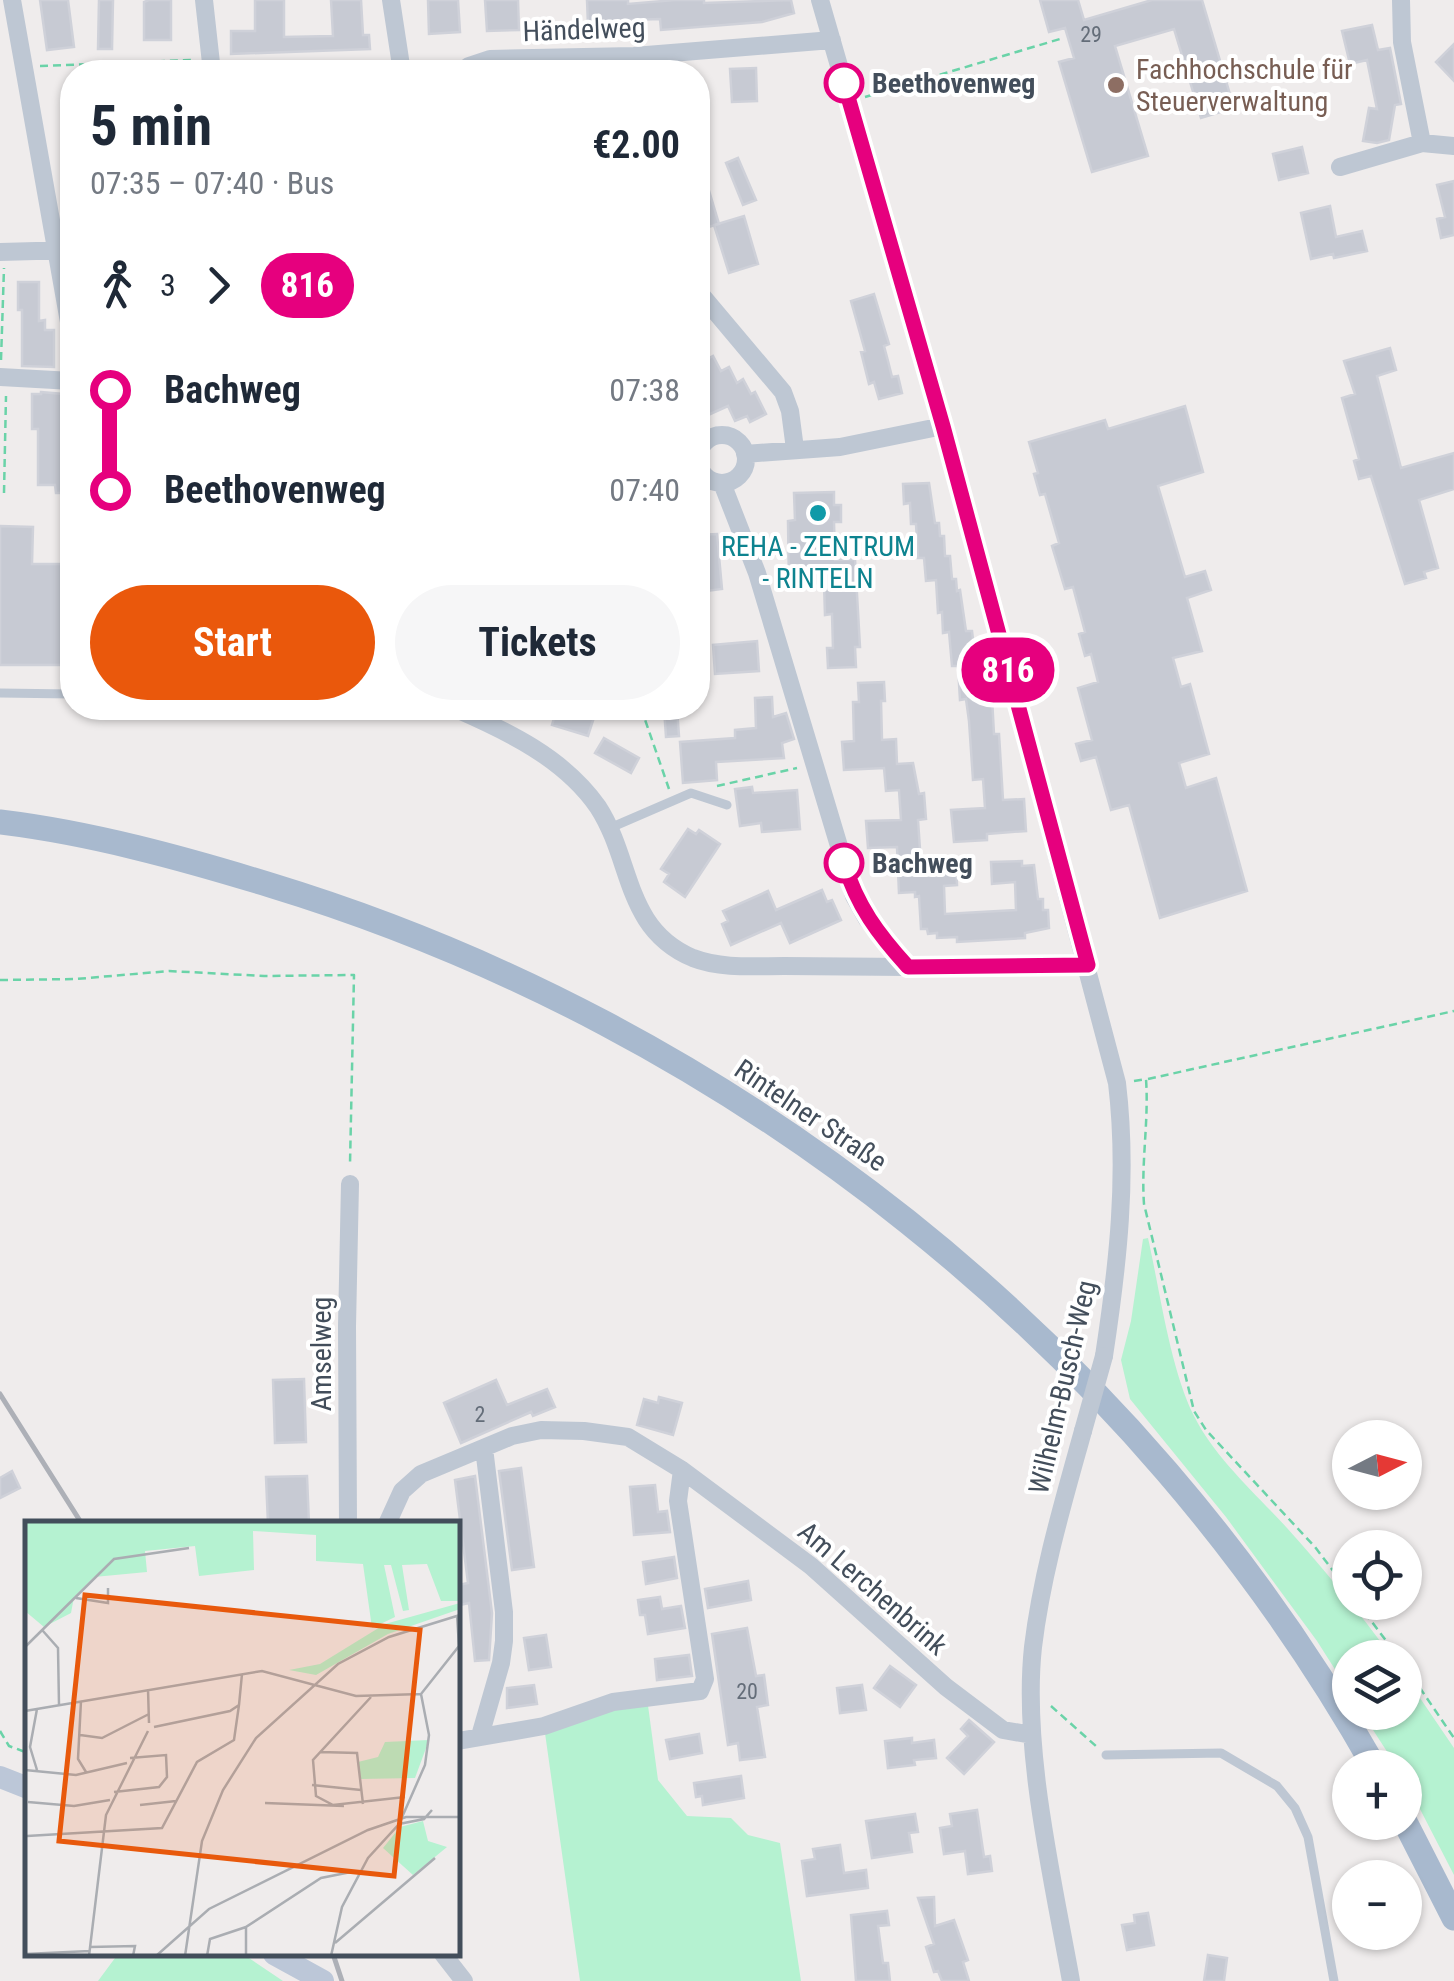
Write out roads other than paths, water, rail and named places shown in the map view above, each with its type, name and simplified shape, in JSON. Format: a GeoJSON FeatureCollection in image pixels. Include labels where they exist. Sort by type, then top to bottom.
{"type":"FeatureCollection","features":[{"type":"Feature","properties":{"kind":"main road","name":"Rintelner Straße"},"geometry":{"type":"LineString","coordinates":[[0,822],[208,866],[398,928],[486,965],[639,1042],[787,1132],[863,1185],[960,1264],[1039,1335],[1140,1439],[1256,1584],[1364,1750]]}},
{"type":"Feature","properties":{"kind":"main road"},"geometry":{"type":"LineString","coordinates":[[1414,1840],[1454,1918]]}},
{"type":"Feature","properties":{"kind":"street"},"geometry":{"type":"LineString","coordinates":[[12,0],[60,233]]}},
{"type":"Feature","properties":{"kind":"street"},"geometry":{"type":"LineString","coordinates":[[204,0],[210,60]]}},
{"type":"Feature","properties":{"kind":"street"},"geometry":{"type":"LineString","coordinates":[[391,0],[400,60]]}},
{"type":"Feature","properties":{"kind":"street","name":"Wilhelm-Busch-Weg"},"geometry":{"type":"LineString","coordinates":[[820,0],[943,426],[1117,1083],[1124,1141],[1119,1262],[1104,1356],[1048,1557],[1033,1650],[1032,1734],[1052,1879],[1072,1981]]}},
{"type":"Feature","properties":{"kind":"street"},"geometry":{"type":"LineString","coordinates":[[1401,0],[1402,42],[1422,142]]}},
{"type":"Feature","properties":{"kind":"street","name":"Händelweg"},"geometry":{"type":"LineString","coordinates":[[665,60],[832,40]]}},
{"type":"Feature","properties":{"kind":"street","name":"Händelweg"},"geometry":{"type":"LineString","coordinates":[[487,60],[518,60]]}},
{"type":"Feature","properties":{"kind":"street"},"geometry":{"type":"LineString","coordinates":[[1340,167],[1422,142],[1454,146]]}},
{"type":"Feature","properties":{"kind":"street"},"geometry":{"type":"LineString","coordinates":[[0,252],[60,251]]}},
{"type":"Feature","properties":{"kind":"street"},"geometry":{"type":"LineString","coordinates":[[710,305],[783,392],[795,449]]}},
{"type":"Feature","properties":{"kind":"street"},"geometry":{"type":"LineString","coordinates":[[0,377],[60,381]]}},
{"type":"Feature","properties":{"kind":"street"},"geometry":{"type":"LineString","coordinates":[[745,454],[840,446],[943,426]]}},
{"type":"Feature","properties":{"kind":"street"},"geometry":{"type":"LineString","coordinates":[[710,439],[727,436],[736,440],[745,454],[739,476],[722,483],[710,480]]}},
{"type":"Feature","properties":{"kind":"street"},"geometry":{"type":"LineString","coordinates":[[722,483],[757,573],[854,896],[867,919],[908,967]]}},
{"type":"Feature","properties":{"kind":"street"},"geometry":{"type":"LineString","coordinates":[[481,720],[547,757],[581,785],[610,828],[634,900],[651,928],[673,948],[696,960],[728,965],[1088,965]]}},
{"type":"Feature","properties":{"kind":"street","name":"Amselweg"},"geometry":{"type":"LineString","coordinates":[[348,1521],[350,1184]]}},
{"type":"Feature","properties":{"kind":"street","name":"Am Lerchenbrink"},"geometry":{"type":"LineString","coordinates":[[388,1521],[402,1490],[421,1474],[484,1448],[542,1430],[584,1430],[628,1437],[682,1470],[810,1566],[960,1698],[1003,1730],[1032,1734]]}},
{"type":"Feature","properties":{"kind":"street"},"geometry":{"type":"LineString","coordinates":[[480,1736],[504,1641],[484,1448]]}},
{"type":"Feature","properties":{"kind":"street"},"geometry":{"type":"LineString","coordinates":[[460,1741],[544,1726],[613,1702],[700,1692],[705,1680],[678,1501],[682,1470]]}},
{"type":"Feature","properties":{"kind":"street"},"geometry":{"type":"LineString","coordinates":[[0,1778],[25,1787]]}},
{"type":"Feature","properties":{"kind":"street"},"geometry":{"type":"LineString","coordinates":[[277,1956],[314,1979]]}},
{"type":"Feature","properties":{"kind":"street"},"geometry":{"type":"LineString","coordinates":[[445,1956],[464,1981]]}},
{"type":"Feature","properties":{"kind":"lane"},"geometry":{"type":"LineString","coordinates":[[0,693],[60,694]]}},
{"type":"Feature","properties":{"kind":"lane"},"geometry":{"type":"LineString","coordinates":[[610,828],[691,793],[727,805]]}},
{"type":"Feature","properties":{"kind":"lane"},"geometry":{"type":"LineString","coordinates":[[1106,1755],[1221,1753],[1277,1786],[1295,1808],[1308,1837],[1334,1981]]}},
{"type":"Feature","properties":{"kind":"railway"},"geometry":{"type":"LineString","coordinates":[[0,1394],[80,1521]]}},
{"type":"Feature","properties":{"kind":"railway"},"geometry":{"type":"LineString","coordinates":[[334,1956],[342,1981]]}},
{"type":"Feature","properties":{"kind":"place","name":"Beethovenweg"},"geometry":{"type":"Point","coordinates":[844,83]}},
{"type":"Feature","properties":{"kind":"place","name":"Fachhochschule für Steuerverwaltung"},"geometry":{"type":"Point","coordinates":[1116,85]}},
{"type":"Feature","properties":{"kind":"place","name":"REHA - ZENTRUM - RINTELN"},"geometry":{"type":"Point","coordinates":[818,513]}},
{"type":"Feature","properties":{"kind":"place","name":"Bachweg"},"geometry":{"type":"Point","coordinates":[844,863]}}]}
